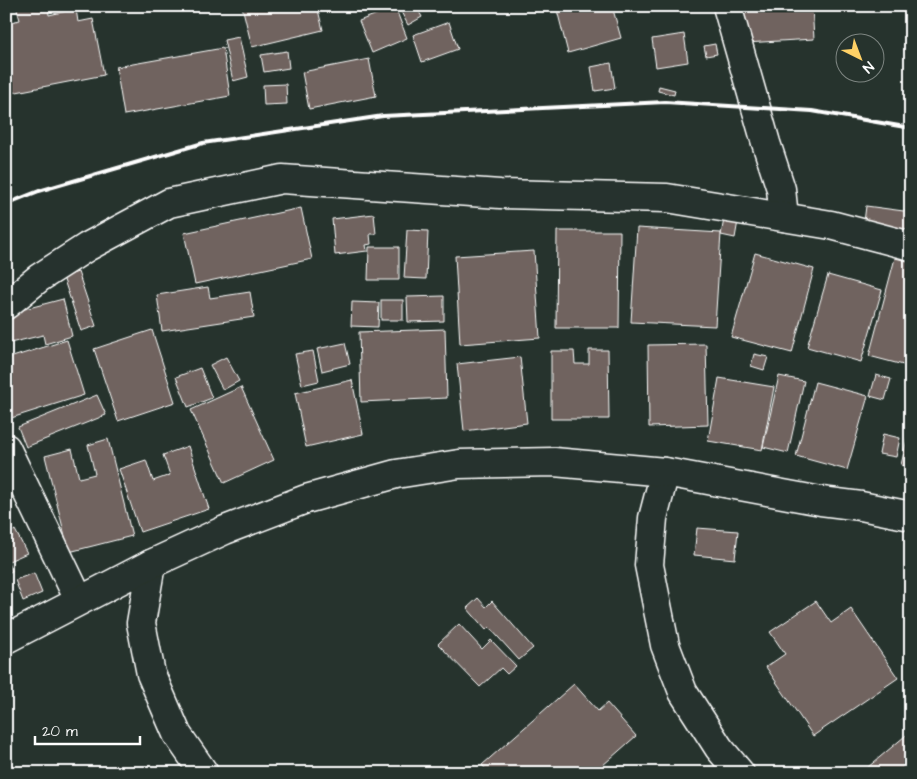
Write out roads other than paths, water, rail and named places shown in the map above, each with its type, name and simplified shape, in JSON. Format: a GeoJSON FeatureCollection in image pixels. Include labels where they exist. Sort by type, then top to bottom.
{"type":"FeatureCollection","features":[{"type":"Feature","properties":{"kind":"street"},"geometry":{"type":"LineString","coordinates":[[727,6],[766,143],[781,188],[784,216]]}},
{"type":"Feature","properties":{"kind":"street"},"geometry":{"type":"LineString","coordinates":[[6,305],[39,278],[87,247],[169,204],[282,179],[500,194],[667,198],[831,225],[911,246]]}},
{"type":"Feature","properties":{"kind":"street"},"geometry":{"type":"LineString","coordinates":[[6,448],[80,600]]}},
{"type":"Feature","properties":{"kind":"street"},"geometry":{"type":"LineString","coordinates":[[6,639],[151,564],[225,530],[306,499],[396,474],[459,464],[554,462],[665,472],[911,516]]}},
{"type":"Feature","properties":{"kind":"street"},"geometry":{"type":"LineString","coordinates":[[665,472],[653,518],[649,565],[665,645],[683,692],[719,748],[740,773]]}},
{"type":"Feature","properties":{"kind":"street"},"geometry":{"type":"LineString","coordinates":[[151,564],[141,623],[152,674],[177,734],[204,773]]}},
{"type":"Feature","properties":{"kind":"railway"},"geometry":{"type":"LineString","coordinates":[[6,204],[39,191],[203,143],[383,116],[665,102],[812,111],[911,128]]}}]}
